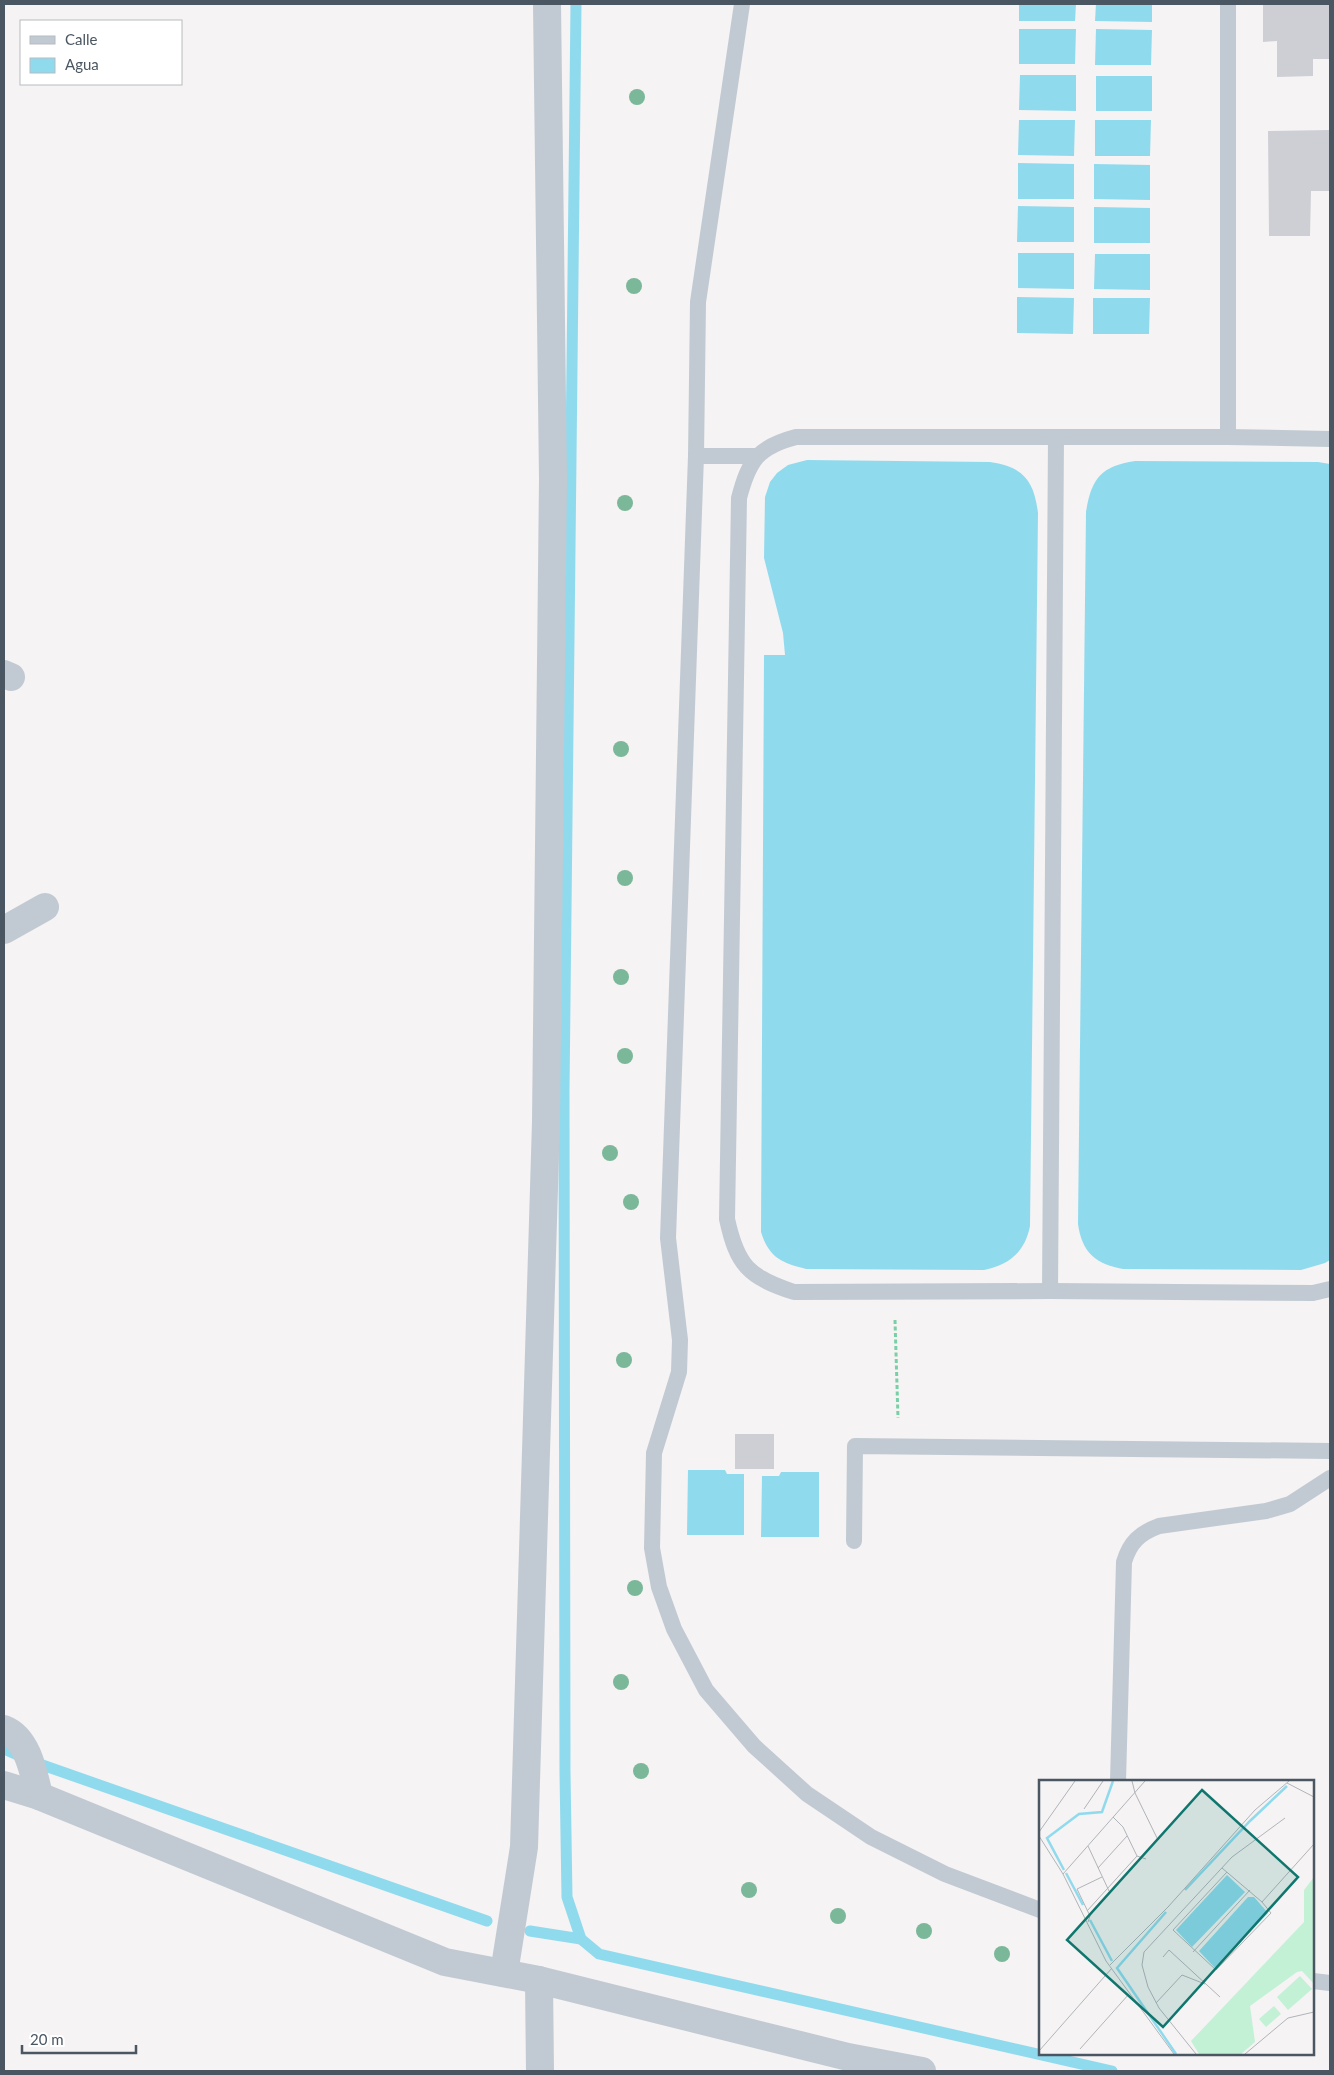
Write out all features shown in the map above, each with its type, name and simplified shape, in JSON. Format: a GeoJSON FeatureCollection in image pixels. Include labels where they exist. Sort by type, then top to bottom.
{"type":"FeatureCollection","features":[{"type":"Feature","properties":{"kind":"street"},"geometry":{"type":"LineString","coordinates":[[504,1973],[524,1847],[546,1122],[553,479],[547,4]]}},
{"type":"Feature","properties":{"kind":"street"},"geometry":{"type":"LineString","coordinates":[[4,930],[45,907]]}},
{"type":"Feature","properties":{"kind":"street"},"geometry":{"type":"LineString","coordinates":[[4,1729],[12,1732],[31,1761],[40,1796]]}},
{"type":"Feature","properties":{"kind":"street"},"geometry":{"type":"LineString","coordinates":[[4,1785],[40,1796],[445,1962],[539,1980],[848,2064],[922,2071]]}},
{"type":"Feature","properties":{"kind":"street"},"geometry":{"type":"LineString","coordinates":[[539,1980],[540,2071]]}},
{"type":"Feature","properties":{"kind":"lane"},"geometry":{"type":"LineString","coordinates":[[742,4],[698,302],[696,456],[668,1238],[680,1340],[679,1372],[654,1453],[652,1548],[659,1587],[674,1629],[706,1690],[754,1746],[807,1794],[871,1838],[945,1874],[1039,1910]]}},
{"type":"Feature","properties":{"kind":"lane"},"geometry":{"type":"LineString","coordinates":[[1228,4],[1228,437]]}},
{"type":"Feature","properties":{"kind":"lane"},"geometry":{"type":"LineString","coordinates":[[1050,1291],[1056,436]]}},
{"type":"Feature","properties":{"kind":"lane"},"geometry":{"type":"LineString","coordinates":[[1330,439],[1056,436],[796,437],[774,442],[757,456],[746,473],[740,498],[727,1219],[732,1245],[746,1268],[768,1284],[794,1292],[1312,1293],[1330,1289]]}},
{"type":"Feature","properties":{"kind":"lane"},"geometry":{"type":"LineString","coordinates":[[696,456],[757,456]]}},
{"type":"Feature","properties":{"kind":"lane"},"geometry":{"type":"LineString","coordinates":[[854,1541],[855,1446],[1330,1451]]}},
{"type":"Feature","properties":{"kind":"lane"},"geometry":{"type":"LineString","coordinates":[[1118,1780],[1124,1562],[1128,1550],[1135,1539],[1146,1531],[1159,1526],[1266,1511],[1290,1504],[1330,1478]]}},
{"type":"Feature","properties":{"kind":"lane"},"geometry":{"type":"LineString","coordinates":[[1314,1981],[1330,1983]]}},
{"type":"Feature","properties":{"kind":"path"},"geometry":{"type":"LineString","coordinates":[[894,1291],[899,1446]]}},
{"type":"Feature","properties":{"kind":"water"},"geometry":{"type":"Polygon","coordinates":[[[1019,4],[1076,4],[1075,21],[1019,21],[1019,4]]]}},
{"type":"Feature","properties":{"kind":"water"},"geometry":{"type":"Polygon","coordinates":[[[1096,4],[1152,4],[1152,22],[1095,21],[1096,4]]]}},
{"type":"Feature","properties":{"kind":"water"},"geometry":{"type":"Polygon","coordinates":[[[1019,29],[1076,29],[1075,64],[1019,64],[1019,29]]]}},
{"type":"Feature","properties":{"kind":"water"},"geometry":{"type":"Polygon","coordinates":[[[1096,29],[1152,30],[1151,65],[1095,65],[1096,29]]]}},
{"type":"Feature","properties":{"kind":"water"},"geometry":{"type":"Polygon","coordinates":[[[1020,75],[1076,75],[1076,111],[1019,110],[1020,75]]]}},
{"type":"Feature","properties":{"kind":"water"},"geometry":{"type":"Polygon","coordinates":[[[1096,76],[1152,76],[1152,111],[1096,111],[1096,76]]]}},
{"type":"Feature","properties":{"kind":"water"},"geometry":{"type":"Polygon","coordinates":[[[1019,120],[1075,120],[1074,156],[1018,155],[1019,120]]]}},
{"type":"Feature","properties":{"kind":"water"},"geometry":{"type":"Polygon","coordinates":[[[1095,120],[1151,120],[1150,156],[1095,156],[1095,120]]]}},
{"type":"Feature","properties":{"kind":"water"},"geometry":{"type":"Polygon","coordinates":[[[1018,163],[1074,164],[1074,199],[1018,199],[1018,163]]]}},
{"type":"Feature","properties":{"kind":"water"},"geometry":{"type":"Polygon","coordinates":[[[1094,164],[1150,165],[1150,200],[1094,199],[1094,164]]]}},
{"type":"Feature","properties":{"kind":"water"},"geometry":{"type":"Polygon","coordinates":[[[1018,206],[1074,207],[1074,242],[1017,242],[1018,206]]]}},
{"type":"Feature","properties":{"kind":"water"},"geometry":{"type":"Polygon","coordinates":[[[1094,207],[1150,208],[1150,243],[1094,243],[1094,207]]]}},
{"type":"Feature","properties":{"kind":"water"},"geometry":{"type":"Polygon","coordinates":[[[1018,253],[1074,253],[1074,289],[1018,288],[1018,253]]]}},
{"type":"Feature","properties":{"kind":"water"},"geometry":{"type":"Polygon","coordinates":[[[1095,254],[1150,254],[1150,290],[1094,289],[1095,254]]]}},
{"type":"Feature","properties":{"kind":"water"},"geometry":{"type":"Polygon","coordinates":[[[1017,297],[1074,298],[1073,334],[1017,333],[1017,297]]]}},
{"type":"Feature","properties":{"kind":"water"},"geometry":{"type":"Polygon","coordinates":[[[1093,298],[1150,298],[1149,334],[1093,334],[1093,298]]]}},
{"type":"Feature","properties":{"kind":"water"},"geometry":{"type":"Polygon","coordinates":[[[807,460],[990,462],[1002,464],[1019,472],[1025,477],[1034,492],[1038,513],[1030,1226],[1028,1235],[1020,1250],[1008,1261],[993,1268],[984,1270],[806,1269],[783,1262],[772,1254],[761,1232],[764,655],[785,655],[783,633],[764,558],[765,497],[770,482],[777,473],[788,465],[807,460]]]}},
{"type":"Feature","properties":{"kind":"water"},"geometry":{"type":"Polygon","coordinates":[[[1135,461],[1318,462],[1330,464],[1330,1260],[1301,1270],[1123,1269],[1105,1264],[1092,1256],[1083,1243],[1080,1234],[1078,1224],[1086,512],[1091,491],[1100,476],[1114,466],[1135,461]]]}},
{"type":"Feature","properties":{"kind":"water"},"geometry":{"type":"Polygon","coordinates":[[[688,1470],[725,1470],[727,1474],[744,1474],[744,1535],[687,1535],[688,1470]]]}},
{"type":"Feature","properties":{"kind":"water"},"geometry":{"type":"Polygon","coordinates":[[[781,1472],[819,1472],[819,1537],[761,1537],[762,1476],[779,1476],[781,1472]]]}},
{"type":"Feature","properties":{"kind":"building"},"geometry":{"type":"Polygon","coordinates":[[[1263,4],[1330,4],[1330,59],[1313,59],[1313,76],[1277,77],[1277,41],[1263,42],[1263,4]]]}},
{"type":"Feature","properties":{"kind":"building"},"geometry":{"type":"Polygon","coordinates":[[[1330,130],[1330,191],[1311,191],[1310,236],[1269,236],[1268,131],[1330,130]]]}},
{"type":"Feature","properties":{"kind":"building"},"geometry":{"type":"Polygon","coordinates":[[[735,1434],[774,1434],[774,1469],[735,1469],[735,1434]]]}},
{"type":"Feature","properties":{"kind":"waterway"},"geometry":{"type":"LineString","coordinates":[[576,4],[564,1091],[565,1772],[567,1897],[581,1939],[599,1954],[1039,2054]]}},
{"type":"Feature","properties":{"kind":"waterway"},"geometry":{"type":"LineString","coordinates":[[4,1749],[31,1761],[487,1921]]}},
{"type":"Feature","properties":{"kind":"waterway"},"geometry":{"type":"LineString","coordinates":[[530,1931],[581,1939]]}},
{"type":"Feature","properties":{"kind":"waterway"},"geometry":{"type":"LineString","coordinates":[[1042,2055],[1112,2071]]}}]}
